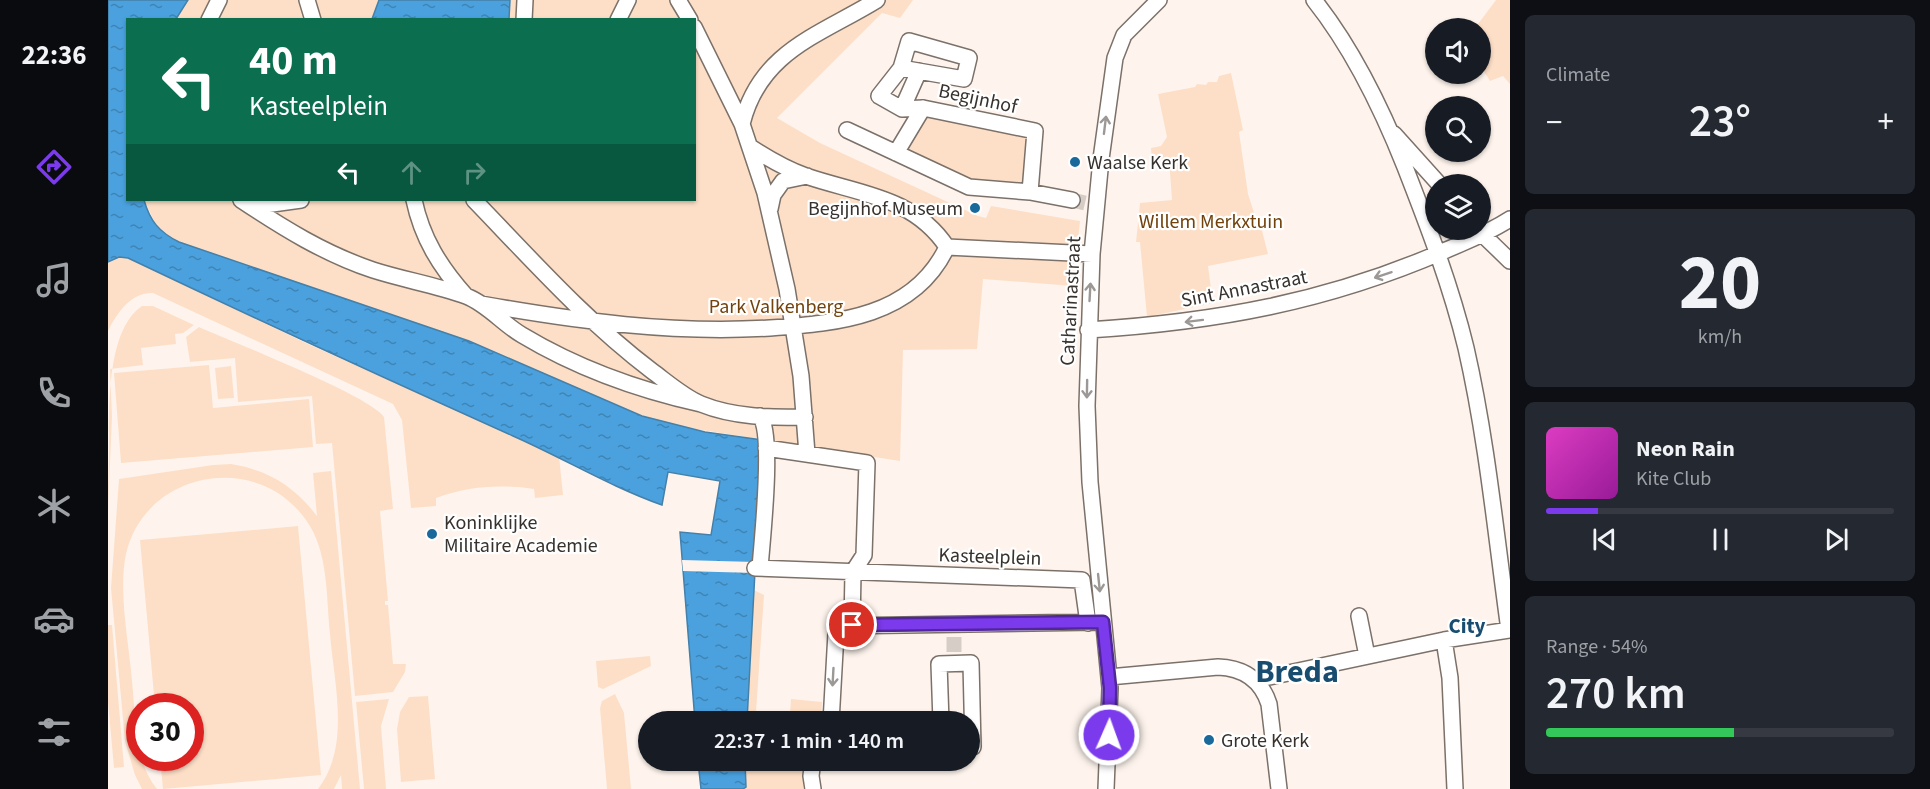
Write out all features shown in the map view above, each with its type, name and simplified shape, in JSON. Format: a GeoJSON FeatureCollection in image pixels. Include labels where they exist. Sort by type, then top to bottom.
{"type":"FeatureCollection","features":[{"type":"Feature","properties":{"kind":"street"},"geometry":{"type":"LineString","coordinates":[[209,18],[219,0]]}},
{"type":"Feature","properties":{"kind":"street"},"geometry":{"type":"LineString","coordinates":[[307,0],[312,18]]}},
{"type":"Feature","properties":{"kind":"street"},"geometry":{"type":"LineString","coordinates":[[524,18],[525,0]]}},
{"type":"Feature","properties":{"kind":"street"},"geometry":{"type":"LineString","coordinates":[[619,18],[628,0]]}},
{"type":"Feature","properties":{"kind":"street"},"geometry":{"type":"LineString","coordinates":[[678,0],[689,18]]}},
{"type":"Feature","properties":{"kind":"street"},"geometry":{"type":"LineString","coordinates":[[742,124],[757,85],[777,60],[877,0]]}},
{"type":"Feature","properties":{"kind":"street","name":"Catharinastraat"},"geometry":{"type":"LineString","coordinates":[[1095,622],[1088,330],[1092,254],[1085,203],[1114,58],[1124,35],[1159,0]]}},
{"type":"Feature","properties":{"kind":"street"},"geometry":{"type":"LineString","coordinates":[[1255,681],[1444,640],[1510,630],[1470,370],[1438,254],[1388,128],[1331,21],[1314,0]]}},
{"type":"Feature","properties":{"kind":"street"},"geometry":{"type":"LineString","coordinates":[[696,31],[752,148],[770,215],[793,326],[805,417],[807,454]]}},
{"type":"Feature","properties":{"kind":"street","name":"Begijnhof"},"geometry":{"type":"LineString","coordinates":[[901,68],[964,79],[969,58],[909,41],[901,68],[879,96],[902,109],[923,108],[1035,131],[1030,192]]}},
{"type":"Feature","properties":{"kind":"street","name":"Begijnhof"},"geometry":{"type":"LineString","coordinates":[[902,109],[919,71]]}},
{"type":"Feature","properties":{"kind":"street","name":"Begijnhof"},"geometry":{"type":"LineString","coordinates":[[896,153],[923,108]]}},
{"type":"Feature","properties":{"kind":"street"},"geometry":{"type":"LineString","coordinates":[[1388,128],[1431,174]]}},
{"type":"Feature","properties":{"kind":"street"},"geometry":{"type":"LineString","coordinates":[[848,130],[969,187],[1030,192],[1085,203]]}},
{"type":"Feature","properties":{"kind":"street"},"geometry":{"type":"LineString","coordinates":[[752,148],[807,176],[856,188],[904,208],[939,236],[947,247]]}},
{"type":"Feature","properties":{"kind":"street"},"geometry":{"type":"LineString","coordinates":[[770,215],[773,195],[783,181],[807,176]]}},
{"type":"Feature","properties":{"kind":"street"},"geometry":{"type":"LineString","coordinates":[[243,201],[292,234],[342,258],[400,279],[466,296],[521,334],[568,359],[646,390],[760,416],[805,417]]}},
{"type":"Feature","properties":{"kind":"street"},"geometry":{"type":"LineString","coordinates":[[247,201],[265,205],[294,201]]}},
{"type":"Feature","properties":{"kind":"street"},"geometry":{"type":"LineString","coordinates":[[414,201],[432,252],[466,296]]}},
{"type":"Feature","properties":{"kind":"street"},"geometry":{"type":"LineString","coordinates":[[475,201],[557,287],[635,358],[701,404]]}},
{"type":"Feature","properties":{"kind":"street","name":"Sint Annastraat"},"geometry":{"type":"LineString","coordinates":[[1491,228],[1510,219]]}},
{"type":"Feature","properties":{"kind":"street","name":"Sint Annastraat"},"geometry":{"type":"LineString","coordinates":[[1088,330],[1160,325],[1270,309],[1420,264],[1467,240]]}},
{"type":"Feature","properties":{"kind":"street"},"geometry":{"type":"LineString","coordinates":[[1488,240],[1510,261]]}},
{"type":"Feature","properties":{"kind":"street"},"geometry":{"type":"LineString","coordinates":[[947,247],[1092,254]]}},
{"type":"Feature","properties":{"kind":"street"},"geometry":{"type":"LineString","coordinates":[[480,304],[634,327],[704,330],[842,322],[885,307],[922,282],[941,260],[947,247]]}},
{"type":"Feature","properties":{"kind":"street","name":"Kasteelplein"},"geometry":{"type":"LineString","coordinates":[[760,416],[766,428],[766,445],[758,568],[1082,580],[1095,622]]}},
{"type":"Feature","properties":{"kind":"street"},"geometry":{"type":"LineString","coordinates":[[766,445],[867,464],[864,555],[853,572],[852,625]]}},
{"type":"Feature","properties":{"kind":"street"},"geometry":{"type":"LineString","coordinates":[[1359,616],[1367,656]]}},
{"type":"Feature","properties":{"kind":"street"},"geometry":{"type":"LineString","coordinates":[[832,711],[836,633],[839,626],[954,631],[1095,622],[1109,677],[1106,789]]}},
{"type":"Feature","properties":{"kind":"street"},"geometry":{"type":"LineString","coordinates":[[1444,640],[1450,678],[1455,789]]}},
{"type":"Feature","properties":{"kind":"street"},"geometry":{"type":"LineString","coordinates":[[941,711],[939,664],[954,662],[970,663],[972,711]]}},
{"type":"Feature","properties":{"kind":"street"},"geometry":{"type":"LineString","coordinates":[[1109,677],[1218,667],[1242,671],[1264,692],[1270,711],[1279,789]]}},
{"type":"Feature","properties":{"kind":"street"},"geometry":{"type":"LineString","coordinates":[[812,771],[813,789]]}},
{"type":"Feature","properties":{"kind":"green space","name":"Park Valkenberg"},"geometry":{"type":"Polygon","coordinates":[[[188,0],[913,0],[900,18],[882,13],[777,118],[820,143],[978,216],[986,218],[991,206],[1080,221],[1073,286],[983,279],[977,349],[903,350],[900,461],[670,425],[642,416],[469,341],[179,242],[158,229],[144,201],[696,201],[696,18],[177,18],[188,0]]]}},
{"type":"Feature","properties":{"kind":"green space"},"geometry":{"type":"Polygon","coordinates":[[[1496,0],[1510,0],[1510,84],[1503,76],[1491,81],[1491,18],[1482,18],[1496,0]]]}},
{"type":"Feature","properties":{"kind":"green space","name":"Willem Merkxtuin"},"geometry":{"type":"Polygon","coordinates":[[[1231,73],[1243,130],[1239,132],[1248,194],[1256,219],[1259,219],[1268,254],[1208,266],[1213,303],[1147,317],[1140,242],[1136,242],[1140,203],[1172,200],[1169,159],[1152,160],[1151,148],[1161,146],[1167,137],[1158,94],[1195,87],[1197,84],[1206,85],[1208,82],[1217,82],[1219,76],[1231,73]]]}},
{"type":"Feature","properties":{"kind":"green space"},"geometry":{"type":"Polygon","coordinates":[[[926,114],[1029,135],[1024,189],[969,184],[903,153],[926,114]]]}},
{"type":"Feature","properties":{"kind":"green space"},"geometry":{"type":"Polygon","coordinates":[[[119,257],[128,258],[308,344],[559,456],[563,495],[535,498],[534,489],[484,487],[436,498],[436,506],[411,508],[402,420],[393,404],[153,293],[131,300],[120,311],[108,331],[108,262],[119,257]]]}},
{"type":"Feature","properties":{"kind":"green space"},"geometry":{"type":"Polygon","coordinates":[[[142,306],[153,306],[194,325],[183,333],[175,334],[176,344],[141,348],[143,365],[113,369],[122,331],[142,306]]]}},
{"type":"Feature","properties":{"kind":"green space"},"geometry":{"type":"Polygon","coordinates":[[[199,327],[328,383],[374,408],[384,417],[393,509],[380,511],[388,601],[385,601],[385,605],[388,605],[393,664],[406,664],[405,672],[393,692],[355,696],[332,443],[316,444],[312,396],[238,402],[235,358],[190,362],[186,337],[199,327]]]}},
{"type":"Feature","properties":{"kind":"green space"},"geometry":{"type":"Polygon","coordinates":[[[209,365],[213,408],[309,399],[313,447],[121,463],[114,373],[209,365]]]}},
{"type":"Feature","properties":{"kind":"green space"},"geometry":{"type":"Polygon","coordinates":[[[231,366],[234,398],[218,399],[215,368],[231,366]]]}},
{"type":"Feature","properties":{"kind":"green space"},"geometry":{"type":"Polygon","coordinates":[[[110,369],[113,369],[111,385],[110,369]]]}},
{"type":"Feature","properties":{"kind":"green space"},"geometry":{"type":"Polygon","coordinates":[[[111,385],[112,417],[108,511],[109,406],[111,385]]]}},
{"type":"Feature","properties":{"kind":"green space"},"geometry":{"type":"Polygon","coordinates":[[[231,464],[268,475],[299,496],[317,516],[313,473],[331,471],[360,789],[342,789],[341,775],[334,789],[318,789],[328,772],[334,754],[338,714],[325,575],[319,546],[306,520],[285,498],[260,484],[233,478],[205,480],[178,488],[155,504],[137,526],[126,554],[123,585],[133,693],[126,693],[126,744],[111,588],[119,479],[231,464]]]}},
{"type":"Feature","properties":{"kind":"green space"},"geometry":{"type":"Polygon","coordinates":[[[298,526],[321,775],[163,789],[161,771],[204,771],[204,693],[154,693],[140,540],[298,526]]]}},
{"type":"Feature","properties":{"kind":"green space"},"geometry":{"type":"Polygon","coordinates":[[[754,590],[764,595],[756,711],[748,711],[754,590]]]}},
{"type":"Feature","properties":{"kind":"green space"},"geometry":{"type":"Polygon","coordinates":[[[108,625],[112,625],[124,767],[114,768],[108,702],[108,625]]]}},
{"type":"Feature","properties":{"kind":"green space"},"geometry":{"type":"Polygon","coordinates":[[[650,656],[651,666],[603,689],[598,687],[596,661],[650,656]]]}},
{"type":"Feature","properties":{"kind":"green space"},"geometry":{"type":"Polygon","coordinates":[[[615,694],[624,713],[631,789],[607,789],[600,708],[602,701],[615,694]]]}},
{"type":"Feature","properties":{"kind":"green space"},"geometry":{"type":"Polygon","coordinates":[[[428,696],[435,779],[401,782],[397,729],[400,712],[409,697],[428,696]]]}},
{"type":"Feature","properties":{"kind":"green space"},"geometry":{"type":"Polygon","coordinates":[[[389,699],[381,726],[386,789],[364,789],[356,702],[389,699]]]}},
{"type":"Feature","properties":{"kind":"green space"},"geometry":{"type":"Polygon","coordinates":[[[791,699],[822,702],[822,711],[790,711],[791,699]]]}},
{"type":"Feature","properties":{"kind":"green space"},"geometry":{"type":"Polygon","coordinates":[[[134,771],[146,771],[157,789],[142,789],[134,771]]]}},
{"type":"Feature","properties":{"kind":"green space"},"geometry":{"type":"Polygon","coordinates":[[[745,771],[804,771],[803,789],[743,789],[746,787],[745,771]]]}},
{"type":"Feature","properties":{"kind":"water"},"geometry":{"type":"Polygon","coordinates":[[[108,0],[188,0],[177,18],[126,18],[126,201],[144,201],[152,220],[166,234],[179,242],[469,341],[642,416],[705,432],[762,440],[748,711],[694,711],[680,532],[711,535],[720,481],[668,472],[662,505],[624,490],[128,258],[119,257],[108,262],[108,0]]]}},
{"type":"Feature","properties":{"kind":"water"},"geometry":{"type":"Polygon","coordinates":[[[379,0],[510,0],[509,18],[372,18],[379,0]]]}},
{"type":"Feature","properties":{"kind":"water"},"geometry":{"type":"Polygon","coordinates":[[[699,771],[745,771],[746,787],[743,789],[701,789],[699,771]]]}},
{"type":"Feature","properties":{"kind":"pier"},"geometry":{"type":"Polygon","coordinates":[[[682,560],[755,562],[755,573],[683,571],[682,560]]]}},
{"type":"Feature","properties":{"kind":"tunnel"},"geometry":{"type":"LineString","coordinates":[[1072,200],[1085,203]]}},
{"type":"Feature","properties":{"kind":"tunnel"},"geometry":{"type":"LineString","coordinates":[[954,637],[954,660]]}},
{"type":"Feature","properties":{"kind":"place","name":"Waalse Kerk"},"geometry":{"type":"Point","coordinates":[1075,162]}},
{"type":"Feature","properties":{"kind":"place","name":"Begijnhof Museum"},"geometry":{"type":"Point","coordinates":[975,208]}},
{"type":"Feature","properties":{"kind":"place","name":"Koninklijke Militaire Academie"},"geometry":{"type":"Point","coordinates":[432,534]}},
{"type":"Feature","properties":{"kind":"place","name":"Grote Kerk"},"geometry":{"type":"Point","coordinates":[1209,740]}},
{"type":"Feature","properties":{"kind":"district","name":"City"},"geometry":{"type":"Point","coordinates":[1467,626]}},
{"type":"Feature","properties":{"kind":"district","name":"Breda"},"geometry":{"type":"Point","coordinates":[1297,671]}},
{"type":"Feature","properties":{"kind":"route"},"geometry":{"type":"LineString","coordinates":[[852,625],[1103,622],[1110,688],[1109,735]]}}]}
